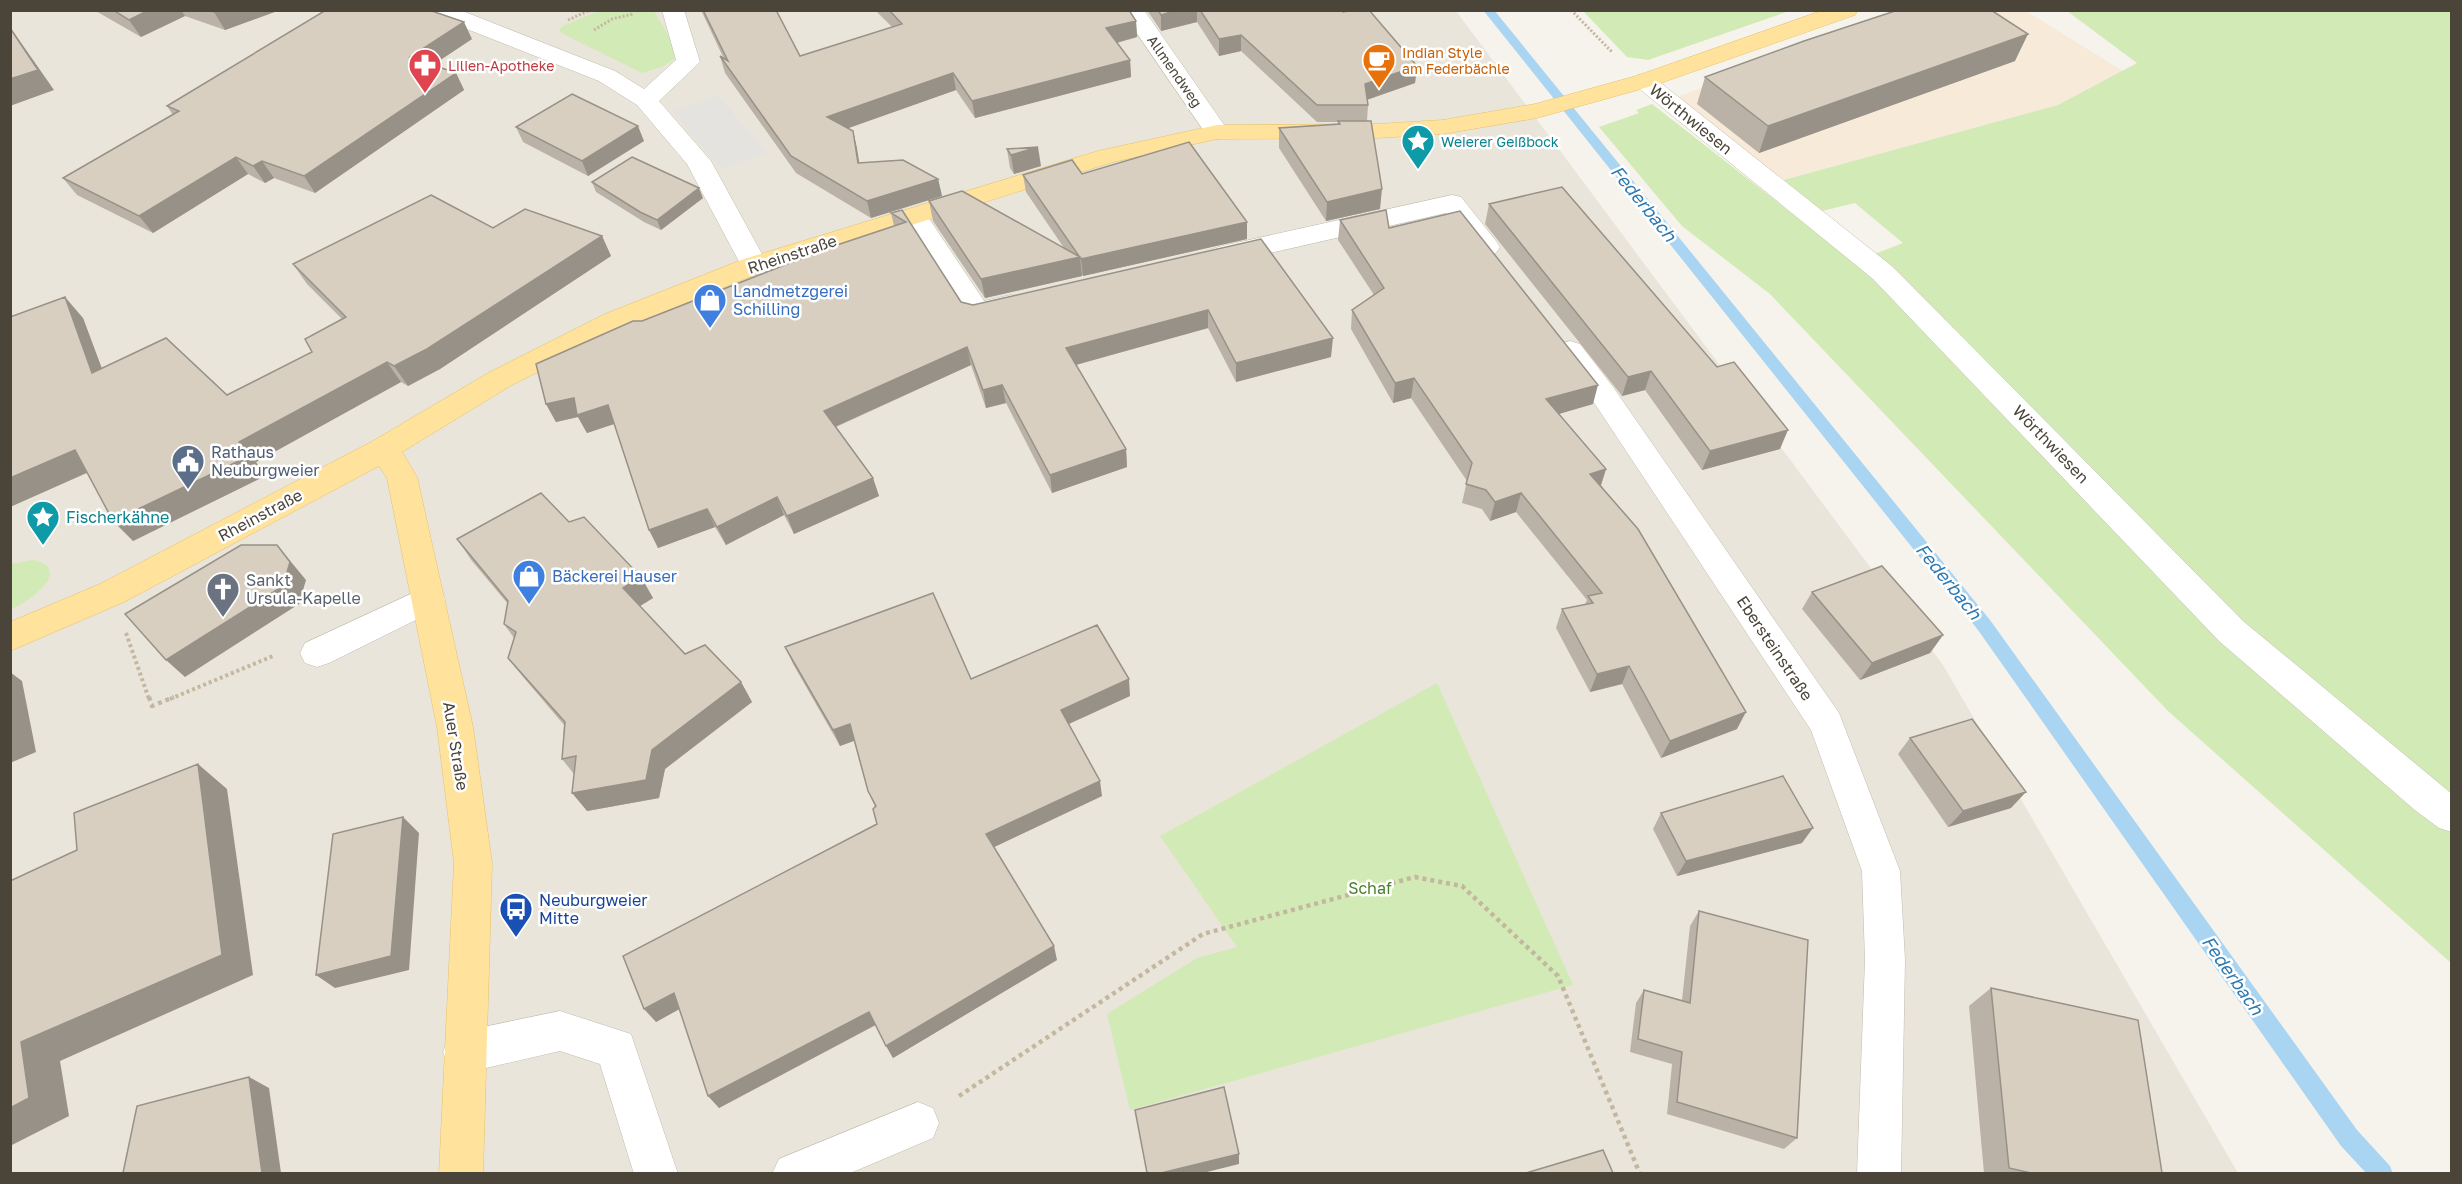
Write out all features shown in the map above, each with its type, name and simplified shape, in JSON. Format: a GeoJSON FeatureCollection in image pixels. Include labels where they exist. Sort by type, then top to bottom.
{"type":"FeatureCollection","features":[{"type":"Feature","properties":{"kind":"main road","name":"Rheinstraße"},"geometry":{"type":"LineString","coordinates":[[10,637],[112,593],[384,449],[500,379],[615,321],[754,265],[1107,156],[1217,132],[1377,131],[1443,127],[1537,111],[1644,81],[1847,10]]}},
{"type":"Feature","properties":{"kind":"main road","name":"Auer Straße"},"geometry":{"type":"LineString","coordinates":[[384,449],[402,477],[455,727],[473,863],[461,1173]]}},
{"type":"Feature","properties":{"kind":"street"},"geometry":{"type":"LineString","coordinates":[[440,10],[607,76],[646,100],[698,161],[754,265]]}},
{"type":"Feature","properties":{"kind":"street"},"geometry":{"type":"LineString","coordinates":[[646,100],[688,62],[673,10]]}},
{"type":"Feature","properties":{"kind":"street","name":"Allmendweg"},"geometry":{"type":"LineString","coordinates":[[1132,10],[1217,132]]}},
{"type":"Feature","properties":{"kind":"street","name":"Wörthwiesen"},"geometry":{"type":"LineString","coordinates":[[1644,81],[1883,273],[2231,631],[2451,816]]}},
{"type":"Feature","properties":{"kind":"street"},"geometry":{"type":"LineString","coordinates":[[1197,261],[1452,202],[1510,275]]}},
{"type":"Feature","properties":{"kind":"street"},"geometry":{"type":"LineString","coordinates":[[915,217],[977,312],[1035,298]]}},
{"type":"Feature","properties":{"kind":"street","name":"Ebersteinstraße"},"geometry":{"type":"LineString","coordinates":[[1553,330],[1603,394],[1826,724],[1881,871],[1885,960],[1879,1173]]}},
{"type":"Feature","properties":{"kind":"street"},"geometry":{"type":"LineString","coordinates":[[317,653],[428,599]]}},
{"type":"Feature","properties":{"kind":"street"},"geometry":{"type":"LineString","coordinates":[[464,1052],[560,1031],[616,1049],[656,1173]]}},
{"type":"Feature","properties":{"kind":"street"},"geometry":{"type":"LineString","coordinates":[[794,1173],[918,1123]]}},
{"type":"Feature","properties":{"kind":"path"},"geometry":{"type":"LineString","coordinates":[[1571,10],[1644,81]]}},
{"type":"Feature","properties":{"kind":"path"},"geometry":{"type":"LineString","coordinates":[[570,61],[586,45],[595,27],[623,15],[640,14]]}},
{"type":"Feature","properties":{"kind":"path"},"geometry":{"type":"LineString","coordinates":[[112,593],[152,706],[293,648],[317,653]]}},
{"type":"Feature","properties":{"kind":"path"},"geometry":{"type":"LineString","coordinates":[[918,1123],[1203,934],[1415,877],[1462,886],[1558,976],[1640,1173]]}},
{"type":"Feature","properties":{"kind":"shaded area"},"geometry":{"type":"Polygon","coordinates":[[[10,11],[1456,11],[1943,665],[2238,1173],[11,1173],[10,11]]]}},
{"type":"Feature","properties":{"kind":"shaded area"},"geometry":{"type":"Polygon","coordinates":[[[1915,11],[2026,11],[2123,71],[2058,105],[1780,181],[1675,98],[1803,48],[1915,11]]]}},
{"type":"Feature","properties":{"kind":"shaded area"},"geometry":{"type":"Polygon","coordinates":[[[718,95],[767,153],[721,169],[673,112],[718,95]]]}},
{"type":"Feature","properties":{"kind":"green space"},"geometry":{"type":"Polygon","coordinates":[[[598,11],[654,11],[675,47],[675,58],[664,66],[642,73],[559,30],[563,26],[598,11]]]}},
{"type":"Feature","properties":{"kind":"green space"},"geometry":{"type":"Polygon","coordinates":[[[1583,11],[1789,11],[1648,60],[1627,57],[1583,11]]]}},
{"type":"Feature","properties":{"kind":"green space"},"geometry":{"type":"Polygon","coordinates":[[[2067,11],[2451,11],[2451,963],[2168,711],[1770,294],[1682,226],[1599,127],[1639,113],[1636,110],[1652,104],[1854,262],[1903,243],[1855,203],[1822,211],[1780,181],[2058,105],[2137,63],[2067,11]]]}},
{"type":"Feature","properties":{"kind":"green space"},"geometry":{"type":"Polygon","coordinates":[[[33,560],[45,564],[50,571],[49,578],[37,593],[11,609],[11,564],[33,560]]]}},
{"type":"Feature","properties":{"kind":"green space","name":"Schaf"},"geometry":{"type":"Polygon","coordinates":[[[1437,683],[1573,985],[1130,1110],[1107,1014],[1197,958],[1237,947],[1160,836],[1437,683]]]}},
{"type":"Feature","properties":{"kind":"building"},"geometry":{"type":"Polygon","coordinates":[[[113,10],[149,10],[129,20],[113,10]]]}},
{"type":"Feature","properties":{"kind":"building"},"geometry":{"type":"Polygon","coordinates":[[[326,10],[429,10],[464,22],[410,57],[456,73],[304,176],[262,161],[253,166],[236,157],[139,216],[63,178],[179,111],[167,106],[326,10]]]}},
{"type":"Feature","properties":{"kind":"building"},"geometry":{"type":"Polygon","coordinates":[[[703,10],[776,10],[800,56],[902,24],[889,10],[1129,10],[1136,21],[1106,28],[1130,60],[972,101],[953,73],[827,117],[853,131],[858,163],[903,160],[938,179],[867,201],[791,156],[720,56],[728,61],[703,10]]]}},
{"type":"Feature","properties":{"kind":"building"},"geometry":{"type":"Polygon","coordinates":[[[1158,10],[1177,10],[1161,15],[1158,10]]]}},
{"type":"Feature","properties":{"kind":"building"},"geometry":{"type":"Polygon","coordinates":[[[1200,10],[1341,10],[1343,12],[1369,10],[1417,66],[1365,84],[1368,105],[1317,105],[1241,35],[1219,39],[1200,10]]]}},
{"type":"Feature","properties":{"kind":"building"},"geometry":{"type":"Polygon","coordinates":[[[1898,10],[1991,10],[2028,34],[1768,126],[1705,77],[1804,41],[1898,10]]]}},
{"type":"Feature","properties":{"kind":"building"},"geometry":{"type":"Polygon","coordinates":[[[10,28],[38,70],[10,79],[10,28]]]}},
{"type":"Feature","properties":{"kind":"building"},"geometry":{"type":"Polygon","coordinates":[[[572,94],[638,126],[582,161],[516,127],[572,94]]]}},
{"type":"Feature","properties":{"kind":"building"},"geometry":{"type":"Polygon","coordinates":[[[1338,121],[1371,121],[1382,189],[1327,202],[1279,128],[1340,124],[1338,121]]]}},
{"type":"Feature","properties":{"kind":"building"},"geometry":{"type":"Polygon","coordinates":[[[1189,142],[1247,222],[1081,259],[1023,175],[1072,160],[1082,174],[1189,142]]]}},
{"type":"Feature","properties":{"kind":"building"},"geometry":{"type":"Polygon","coordinates":[[[1038,147],[1011,155],[1007,149],[1038,147]]]}},
{"type":"Feature","properties":{"kind":"building"},"geometry":{"type":"Polygon","coordinates":[[[632,157],[699,188],[657,220],[592,182],[632,157]]]}},
{"type":"Feature","properties":{"kind":"building"},"geometry":{"type":"Polygon","coordinates":[[[1562,187],[1717,367],[1734,362],[1788,430],[1710,451],[1651,371],[1628,377],[1489,204],[1562,187]]]}},
{"type":"Feature","properties":{"kind":"building"},"geometry":{"type":"Polygon","coordinates":[[[962,191],[1080,257],[981,279],[929,201],[962,191]]]}},
{"type":"Feature","properties":{"kind":"building"},"geometry":{"type":"Polygon","coordinates":[[[431,195],[493,228],[525,209],[602,236],[427,349],[394,366],[387,362],[239,442],[249,456],[113,521],[75,450],[10,478],[10,317],[65,297],[92,373],[166,338],[227,395],[312,352],[305,339],[346,317],[293,264],[431,195]]]}},
{"type":"Feature","properties":{"kind":"building"},"geometry":{"type":"Polygon","coordinates":[[[902,210],[961,302],[973,305],[1261,239],[1333,338],[1236,363],[1208,310],[1066,348],[1126,449],[1050,475],[1002,385],[983,390],[967,347],[824,411],[873,478],[787,516],[777,497],[717,527],[707,509],[649,530],[608,405],[577,415],[574,398],[546,404],[536,364],[633,321],[642,321],[828,248],[906,222],[891,213],[902,210]]]}},
{"type":"Feature","properties":{"kind":"building"},"geometry":{"type":"Polygon","coordinates":[[[1386,210],[1389,228],[1460,211],[1598,385],[1546,399],[1606,469],[1590,474],[1638,529],[1746,712],[1670,741],[1629,666],[1597,674],[1562,609],[1593,603],[1588,596],[1602,593],[1521,493],[1495,502],[1486,490],[1466,484],[1472,463],[1414,378],[1395,383],[1352,310],[1384,288],[1340,220],[1386,210]]]}},
{"type":"Feature","properties":{"kind":"building"},"geometry":{"type":"Polygon","coordinates":[[[541,493],[569,522],[584,517],[641,577],[623,588],[685,654],[705,645],[741,682],[652,750],[646,780],[572,793],[576,756],[562,759],[565,722],[508,658],[516,632],[504,624],[508,601],[457,539],[541,493]]]}},
{"type":"Feature","properties":{"kind":"building"},"geometry":{"type":"Polygon","coordinates":[[[241,545],[277,545],[290,562],[283,586],[166,660],[125,614],[241,545]]]}},
{"type":"Feature","properties":{"kind":"building"},"geometry":{"type":"Polygon","coordinates":[[[1882,566],[1943,635],[1872,663],[1812,592],[1882,566]]]}},
{"type":"Feature","properties":{"kind":"building"},"geometry":{"type":"Polygon","coordinates":[[[933,593],[971,679],[1097,625],[1129,679],[1061,710],[1100,781],[986,834],[1054,946],[886,1046],[869,1012],[708,1096],[674,993],[644,1009],[623,956],[877,824],[873,809],[876,806],[868,791],[850,724],[833,730],[785,647],[933,593]]]}},
{"type":"Feature","properties":{"kind":"building"},"geometry":{"type":"Polygon","coordinates":[[[1972,719],[2026,792],[1963,811],[1910,738],[1972,719]]]}},
{"type":"Feature","properties":{"kind":"building"},"geometry":{"type":"Polygon","coordinates":[[[198,764],[222,955],[21,1042],[29,1098],[10,1108],[10,881],[77,850],[74,813],[198,764]]]}},
{"type":"Feature","properties":{"kind":"building"},"geometry":{"type":"Polygon","coordinates":[[[1783,776],[1813,828],[1686,861],[1661,813],[1783,776]]]}},
{"type":"Feature","properties":{"kind":"building"},"geometry":{"type":"Polygon","coordinates":[[[403,817],[391,956],[316,975],[333,834],[403,817]]]}},
{"type":"Feature","properties":{"kind":"building"},"geometry":{"type":"Polygon","coordinates":[[[1699,911],[1808,940],[1797,1138],[1677,1102],[1682,1052],[1638,1039],[1644,990],[1690,1003],[1699,911]]]}},
{"type":"Feature","properties":{"kind":"building"},"geometry":{"type":"Polygon","coordinates":[[[1991,988],[2138,1020],[2162,1173],[2031,1173],[2009,1168],[1991,988]]]}},
{"type":"Feature","properties":{"kind":"building"},"geometry":{"type":"Polygon","coordinates":[[[249,1077],[262,1173],[123,1173],[137,1106],[249,1077]]]}},
{"type":"Feature","properties":{"kind":"building"},"geometry":{"type":"Polygon","coordinates":[[[1224,1087],[1239,1154],[1161,1173],[1147,1173],[1135,1110],[1224,1087]]]}},
{"type":"Feature","properties":{"kind":"building"},"geometry":{"type":"Polygon","coordinates":[[[1603,1150],[1613,1173],[1526,1173],[1603,1150]]]}},
{"type":"Feature","properties":{"kind":"waterway","name":"Federbach"},"geometry":{"type":"LineString","coordinates":[[1488,10],[1984,625],[2349,1138],[2382,1174]]}},
{"type":"Feature","properties":{"kind":"place","name":"Indian Style am Federbächle"},"geometry":{"type":"Point","coordinates":[1379,89]}},
{"type":"Feature","properties":{"kind":"place","name":"Lilien-Apotheke"},"geometry":{"type":"Point","coordinates":[425,94]}},
{"type":"Feature","properties":{"kind":"place","name":"Weierer Geißbock"},"geometry":{"type":"Point","coordinates":[1418,170]}},
{"type":"Feature","properties":{"kind":"place","name":"Landmetzgerei Schilling"},"geometry":{"type":"Point","coordinates":[710,329]}},
{"type":"Feature","properties":{"kind":"place","name":"Rathaus Neuburgweier"},"geometry":{"type":"Point","coordinates":[188,490]}},
{"type":"Feature","properties":{"kind":"place","name":"Fischerkähne"},"geometry":{"type":"Point","coordinates":[43,546]}},
{"type":"Feature","properties":{"kind":"place","name":"Bäckerei Hauser"},"geometry":{"type":"Point","coordinates":[529,605]}},
{"type":"Feature","properties":{"kind":"place","name":"Sankt Ursula-Kapelle"},"geometry":{"type":"Point","coordinates":[223,618]}},
{"type":"Feature","properties":{"kind":"place","name":"Neuburgweier Mitte"},"geometry":{"type":"Point","coordinates":[516,938]}}]}
